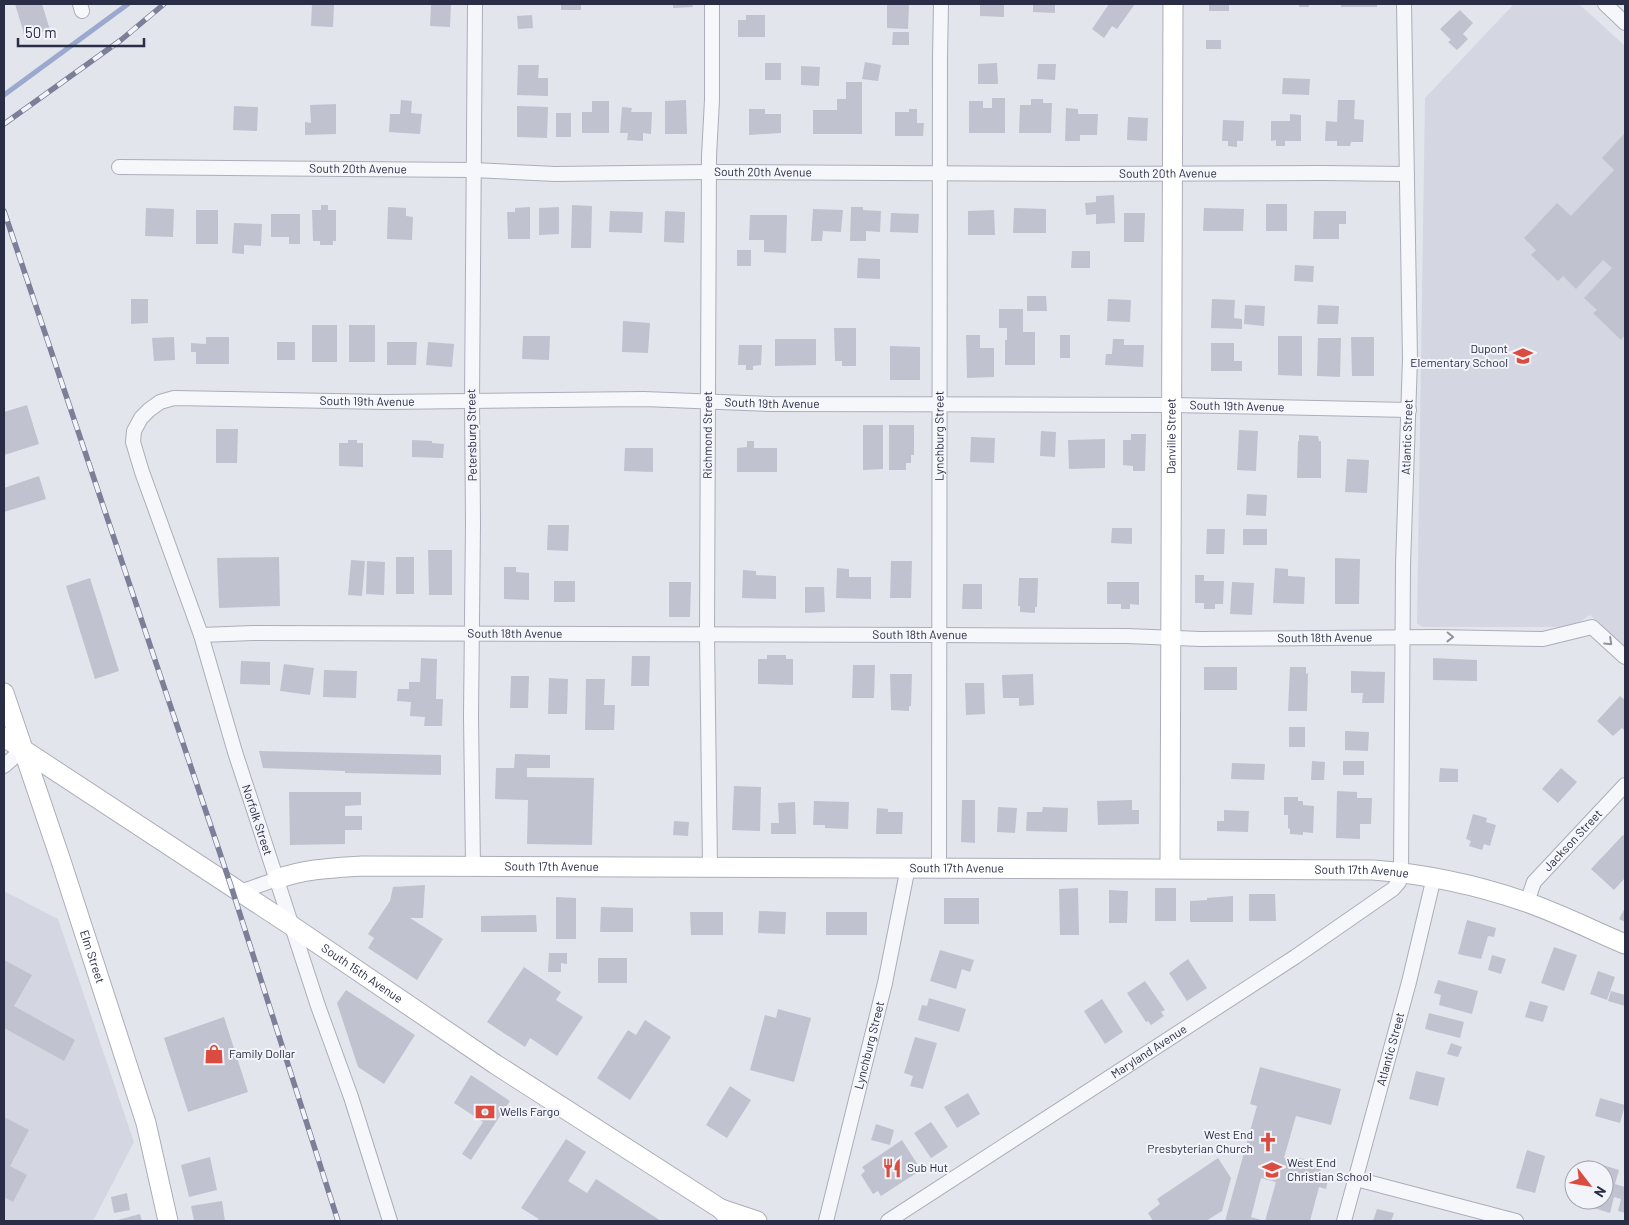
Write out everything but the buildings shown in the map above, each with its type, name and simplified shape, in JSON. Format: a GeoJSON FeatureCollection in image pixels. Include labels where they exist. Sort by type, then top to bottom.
{"type":"FeatureCollection","features":[{"type":"Feature","properties":{"kind":"street","name":"Petersburg Street"},"geometry":{"type":"LineString","coordinates":[[473,866],[471,716],[474,523],[472,401],[475,4]]}},
{"type":"Feature","properties":{"kind":"street","name":"Richmond Street"},"geometry":{"type":"LineString","coordinates":[[710,866],[707,635],[709,172],[712,100],[712,4]]}},
{"type":"Feature","properties":{"kind":"street","name":"Lynchburg Street"},"geometry":{"type":"LineString","coordinates":[[939,867],[941,4]]}},
{"type":"Feature","properties":{"kind":"street","name":"Danville Street"},"geometry":{"type":"LineString","coordinates":[[1170,868],[1173,4]]}},
{"type":"Feature","properties":{"kind":"street","name":"Atlantic Street"},"geometry":{"type":"LineString","coordinates":[[1401,872],[1403,565],[1410,358],[1404,4]]}},
{"type":"Feature","properties":{"kind":"street"},"geometry":{"type":"LineString","coordinates":[[1605,4],[1625,23]]}},
{"type":"Feature","properties":{"kind":"street","name":"South 20th Avenue"},"geometry":{"type":"LineString","coordinates":[[119,167],[473,170],[556,174],[709,172],[1407,174]]}},
{"type":"Feature","properties":{"kind":"street","name":"South 19th Avenue"},"geometry":{"type":"LineString","coordinates":[[141,418],[148,410],[160,402],[174,398],[386,402],[644,399],[771,404],[1172,405],[1409,410]]}},
{"type":"Feature","properties":{"kind":"street","name":"Norfolk Street"},"geometry":{"type":"LineString","coordinates":[[141,418],[134,431],[134,442],[142,472],[201,634],[235,752],[318,1006],[351,1097],[390,1221]]}},
{"type":"Feature","properties":{"kind":"street","name":"South 18th Avenue"},"geometry":{"type":"LineString","coordinates":[[201,634],[939,635],[1543,639],[1592,627],[1625,657]]}},
{"type":"Feature","properties":{"kind":"street","name":"Elm Street"},"geometry":{"type":"LineString","coordinates":[[4,694],[64,870],[146,1123],[168,1221]]}},
{"type":"Feature","properties":{"kind":"street","name":"South 15th Avenue"},"geometry":{"type":"LineString","coordinates":[[4,737],[292,926],[495,1064],[727,1215],[757,1221]]}},
{"type":"Feature","properties":{"kind":"street"},"geometry":{"type":"LineString","coordinates":[[4,751],[22,750]]}},
{"type":"Feature","properties":{"kind":"street"},"geometry":{"type":"LineString","coordinates":[[4,766],[22,750]]}},
{"type":"Feature","properties":{"kind":"street","name":"Jackson Street"},"geometry":{"type":"LineString","coordinates":[[1527,902],[1534,882],[1625,785]]}},
{"type":"Feature","properties":{"kind":"street","name":"South 17th Avenue"},"geometry":{"type":"LineString","coordinates":[[277,879],[296,872],[317,868],[362,866],[1373,870],[1434,877],[1527,902],[1625,944]]}},
{"type":"Feature","properties":{"kind":"street","name":"Lynchburg Street"},"geometry":{"type":"LineString","coordinates":[[826,1221],[885,983],[908,867]]}},
{"type":"Feature","properties":{"kind":"street","name":"Maryland Avenue"},"geometry":{"type":"LineString","coordinates":[[888,1221],[1295,957],[1392,889],[1399,882],[1401,872]]}},
{"type":"Feature","properties":{"kind":"street","name":"Atlantic Street"},"geometry":{"type":"LineString","coordinates":[[1344,1221],[1434,877]]}},
{"type":"Feature","properties":{"kind":"street"},"geometry":{"type":"LineString","coordinates":[[240,892],[277,879]]}},
{"type":"Feature","properties":{"kind":"street"},"geometry":{"type":"LineString","coordinates":[[1356,1179],[1516,1221]]}},
{"type":"Feature","properties":{"kind":"shaded area","name":"Dupont Elementary School"},"geometry":{"type":"Polygon","coordinates":[[[1514,4],[1579,4],[1625,46],[1625,646],[1590,615],[1573,626],[1557,627],[1422,627],[1417,623],[1425,98],[1514,4]]]}},
{"type":"Feature","properties":{"kind":"shaded area"},"geometry":{"type":"Polygon","coordinates":[[[4,891],[58,919],[134,1142],[93,1221],[4,1221],[4,891]]]}},
{"type":"Feature","properties":{"kind":"waterway"},"geometry":{"type":"LineString","coordinates":[[4,95],[128,4]]}},
{"type":"Feature","properties":{"kind":"railway"},"geometry":{"type":"LineString","coordinates":[[4,124],[121,40],[164,4]]}},
{"type":"Feature","properties":{"kind":"railway"},"geometry":{"type":"LineString","coordinates":[[4,211],[231,886],[338,1221]]}},
{"type":"Feature","properties":{"kind":"place","name":"Dupont Elementary School"},"geometry":{"type":"Point","coordinates":[1523,356]}},
{"type":"Feature","properties":{"kind":"place","name":"Family Dollar"},"geometry":{"type":"Point","coordinates":[214,1054]}},
{"type":"Feature","properties":{"kind":"place","name":"Wells Fargo"},"geometry":{"type":"Point","coordinates":[485,1112]}},
{"type":"Feature","properties":{"kind":"place","name":"West End Presbyterian Church"},"geometry":{"type":"Point","coordinates":[1268,1142]}},
{"type":"Feature","properties":{"kind":"place","name":"Sub Hut"},"geometry":{"type":"Point","coordinates":[892,1168]}},
{"type":"Feature","properties":{"kind":"place","name":"West End Christian School"},"geometry":{"type":"Point","coordinates":[1272,1170]}}]}
